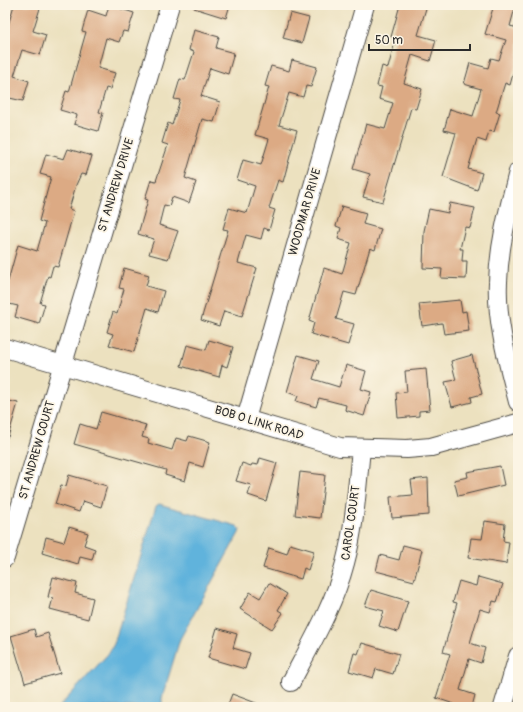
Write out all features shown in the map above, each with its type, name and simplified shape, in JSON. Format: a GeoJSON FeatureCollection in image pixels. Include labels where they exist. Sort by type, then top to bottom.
{"type":"FeatureCollection","features":[{"type":"Feature","properties":{"kind":"street","name":"ST ANDREW DRIVE"},"geometry":{"type":"LineString","coordinates":[[62,365],[170,5]]}},
{"type":"Feature","properties":{"kind":"street","name":"WOODMAR DRIVE"},"geometry":{"type":"LineString","coordinates":[[246,419],[365,5]]}},
{"type":"Feature","properties":{"kind":"street"},"geometry":{"type":"LineString","coordinates":[[518,172],[505,225],[498,282],[506,354],[518,402]]}},
{"type":"Feature","properties":{"kind":"street","name":"BOB O LINK ROAD"},"geometry":{"type":"LineString","coordinates":[[5,348],[340,447],[407,450],[431,447],[518,423]]}},
{"type":"Feature","properties":{"kind":"street","name":"ST ANDREW COURT"},"geometry":{"type":"LineString","coordinates":[[5,558],[62,365]]}},
{"type":"Feature","properties":{"kind":"street","name":"CAROL COURT"},"geometry":{"type":"LineString","coordinates":[[291,682],[329,607],[346,563],[361,449]]}},
{"type":"Feature","properties":{"kind":"street"},"geometry":{"type":"LineString","coordinates":[[503,707],[518,656]]}},
{"type":"Feature","properties":{"kind":"water"},"geometry":{"type":"Polygon","coordinates":[[[159,504],[237,526],[240,529],[180,639],[162,698],[162,707],[59,707],[108,654],[114,644],[156,506],[159,504]]]}},
{"type":"Feature","properties":{"kind":"building"},"geometry":{"type":"Polygon","coordinates":[[[14,5],[41,5],[33,31],[46,35],[40,55],[22,50],[14,76],[29,81],[23,101],[5,97],[5,36],[14,5]]]}},
{"type":"Feature","properties":{"kind":"building"},"geometry":{"type":"Polygon","coordinates":[[[109,5],[134,13],[128,32],[123,31],[119,42],[106,38],[98,68],[115,73],[110,89],[106,88],[99,112],[103,113],[98,131],[74,124],[77,115],[60,110],[66,91],[69,92],[86,32],[82,31],[88,10],[106,16],[109,5]]]}},
{"type":"Feature","properties":{"kind":"building"},"geometry":{"type":"Polygon","coordinates":[[[194,5],[230,5],[226,18],[194,8],[194,5]]]}},
{"type":"Feature","properties":{"kind":"building"},"geometry":{"type":"Polygon","coordinates":[[[400,5],[427,5],[418,35],[436,40],[430,61],[412,55],[404,83],[422,89],[416,109],[411,108],[383,202],[363,197],[370,174],[353,169],[366,124],[385,129],[393,103],[379,99],[382,87],[377,86],[382,66],[388,68],[396,38],[391,37],[400,5]]]}},
{"type":"Feature","properties":{"kind":"building"},"geometry":{"type":"Polygon","coordinates":[[[494,5],[506,5],[515,8],[510,26],[518,28],[518,56],[510,85],[505,83],[496,112],[500,113],[494,132],[489,131],[486,142],[477,139],[468,169],[482,173],[477,190],[443,177],[456,133],[444,130],[450,109],[473,116],[481,89],[464,84],[470,63],[488,68],[491,58],[499,60],[506,40],[485,34],[494,5]]]}},
{"type":"Feature","properties":{"kind":"building"},"geometry":{"type":"Polygon","coordinates":[[[290,13],[309,18],[302,43],[283,38],[290,13]]]}},
{"type":"Feature","properties":{"kind":"building"},"geometry":{"type":"Polygon","coordinates":[[[194,30],[219,37],[216,48],[234,53],[228,74],[210,68],[201,96],[220,102],[214,122],[202,119],[185,178],[196,182],[189,203],[172,197],[169,206],[164,205],[159,225],[178,231],[168,259],[149,254],[154,239],[138,234],[148,200],[145,199],[151,180],[156,181],[168,145],[162,143],[168,123],[172,125],[180,100],[174,99],[180,79],[185,80],[194,52],[189,50],[194,30]]]}},
{"type":"Feature","properties":{"kind":"building"},"geometry":{"type":"Polygon","coordinates":[[[292,60],[317,67],[311,87],[306,86],[303,97],[289,93],[279,125],[297,130],[283,182],[278,180],[269,208],[275,210],[269,230],[264,228],[261,239],[246,235],[238,263],[257,268],[242,316],[224,311],[219,326],[201,320],[228,230],[223,229],[229,208],[247,213],[255,186],[237,180],[243,160],[261,165],[269,139],[255,135],[269,87],[265,86],[271,66],[289,71],[292,60]]]}},
{"type":"Feature","properties":{"kind":"building"},"geometry":{"type":"Polygon","coordinates":[[[68,149],[92,156],[86,175],[81,174],[76,185],[69,209],[74,211],[58,267],[53,266],[50,277],[48,276],[40,303],[45,304],[39,324],[15,317],[18,306],[5,303],[5,281],[8,281],[18,245],[37,251],[45,223],[39,221],[51,177],[40,174],[46,154],[64,159],[68,149]]]}},
{"type":"Feature","properties":{"kind":"building"},"geometry":{"type":"Polygon","coordinates":[[[450,203],[475,208],[470,228],[465,227],[460,249],[463,249],[462,261],[467,261],[466,279],[441,278],[442,269],[423,268],[424,231],[429,209],[448,213],[450,203]]]}},
{"type":"Feature","properties":{"kind":"building"},"geometry":{"type":"Polygon","coordinates":[[[342,206],[366,213],[363,224],[381,229],[375,250],[370,248],[356,295],[344,292],[336,319],[354,324],[348,345],[311,334],[314,323],[309,321],[324,268],[342,274],[351,243],[338,239],[341,228],[336,226],[342,206]]]}},
{"type":"Feature","properties":{"kind":"building"},"geometry":{"type":"Polygon","coordinates":[[[124,268],[149,275],[146,286],[164,291],[158,312],[147,308],[134,352],[109,345],[113,334],[107,332],[113,312],[117,314],[124,289],[119,288],[124,268]]]}},
{"type":"Feature","properties":{"kind":"building"},"geometry":{"type":"Polygon","coordinates":[[[460,300],[462,312],[466,311],[469,331],[444,334],[442,323],[422,326],[419,304],[460,300]]]}},
{"type":"Feature","properties":{"kind":"building"},"geometry":{"type":"Polygon","coordinates":[[[209,340],[233,347],[227,367],[222,365],[219,377],[181,366],[187,345],[206,350],[209,340]]]}},
{"type":"Feature","properties":{"kind":"building"},"geometry":{"type":"Polygon","coordinates":[[[298,355],[319,361],[313,379],[339,387],[346,365],[366,371],[361,389],[371,392],[364,416],[345,410],[346,405],[319,398],[316,407],[296,401],[298,396],[287,392],[298,355]]]}},
{"type":"Feature","properties":{"kind":"building"},"geometry":{"type":"Polygon","coordinates":[[[472,355],[482,394],[471,397],[472,402],[452,407],[445,382],[456,380],[451,361],[472,355]]]}},
{"type":"Feature","properties":{"kind":"building"},"geometry":{"type":"Polygon","coordinates":[[[426,369],[430,410],[419,411],[419,416],[398,418],[396,393],[407,392],[405,371],[426,369]]]}},
{"type":"Feature","properties":{"kind":"building"},"geometry":{"type":"Polygon","coordinates":[[[5,400],[18,403],[8,437],[5,437],[5,400]]]}},
{"type":"Feature","properties":{"kind":"building"},"geometry":{"type":"Polygon","coordinates":[[[101,412],[146,425],[142,437],[149,439],[148,443],[172,450],[176,438],[187,441],[189,436],[210,442],[203,467],[190,463],[185,481],[165,475],[166,470],[74,444],[80,424],[96,429],[101,412]]]}},
{"type":"Feature","properties":{"kind":"building"},"geometry":{"type":"Polygon","coordinates":[[[260,458],[277,463],[266,501],[248,495],[251,485],[236,481],[242,463],[251,466],[252,464],[258,465],[260,458]]]}},
{"type":"Feature","properties":{"kind":"building"},"geometry":{"type":"Polygon","coordinates":[[[500,466],[504,485],[458,496],[454,480],[468,477],[467,472],[500,466]]]}},
{"type":"Feature","properties":{"kind":"building"},"geometry":{"type":"Polygon","coordinates":[[[300,472],[325,475],[320,518],[295,515],[300,472]]]}},
{"type":"Feature","properties":{"kind":"building"},"geometry":{"type":"Polygon","coordinates":[[[69,475],[107,486],[101,507],[83,501],[79,512],[55,504],[61,485],[66,486],[69,475]]]}},
{"type":"Feature","properties":{"kind":"building"},"geometry":{"type":"Polygon","coordinates":[[[428,478],[429,515],[392,518],[390,497],[413,495],[411,480],[428,478]]]}},
{"type":"Feature","properties":{"kind":"building"},"geometry":{"type":"Polygon","coordinates":[[[485,521],[505,524],[503,541],[509,542],[506,564],[468,558],[471,538],[482,539],[485,521]]]}},
{"type":"Feature","properties":{"kind":"building"},"geometry":{"type":"Polygon","coordinates":[[[69,527],[88,533],[84,545],[95,549],[92,560],[80,557],[78,564],[42,553],[46,537],[64,542],[69,527]]]}},
{"type":"Feature","properties":{"kind":"building"},"geometry":{"type":"Polygon","coordinates":[[[290,544],[314,551],[308,570],[304,568],[301,579],[263,568],[269,548],[287,554],[290,544]]]}},
{"type":"Feature","properties":{"kind":"building"},"geometry":{"type":"Polygon","coordinates":[[[403,545],[422,550],[414,581],[376,571],[380,555],[399,560],[403,545]]]}},
{"type":"Feature","properties":{"kind":"building"},"geometry":{"type":"Polygon","coordinates":[[[53,577],[77,583],[75,593],[93,598],[88,619],[50,609],[53,598],[48,597],[53,577]]]}},
{"type":"Feature","properties":{"kind":"building"},"geometry":{"type":"Polygon","coordinates":[[[478,577],[503,584],[497,602],[493,601],[490,612],[480,609],[470,643],[485,648],[481,663],[469,659],[460,690],[475,695],[472,707],[453,707],[454,704],[436,698],[450,654],[443,652],[457,603],[453,602],[459,581],[476,586],[478,577]]]}},
{"type":"Feature","properties":{"kind":"building"},"geometry":{"type":"Polygon","coordinates":[[[269,583],[287,594],[278,610],[283,613],[272,629],[240,609],[250,592],[260,598],[269,583]]]}},
{"type":"Feature","properties":{"kind":"building"},"geometry":{"type":"Polygon","coordinates":[[[371,590],[408,601],[398,632],[379,626],[384,611],[365,606],[371,590]]]}},
{"type":"Feature","properties":{"kind":"building"},"geometry":{"type":"Polygon","coordinates":[[[217,628],[237,634],[233,648],[250,653],[245,669],[208,658],[217,628]]]}},
{"type":"Feature","properties":{"kind":"building"},"geometry":{"type":"Polygon","coordinates":[[[34,629],[36,637],[48,633],[60,673],[25,683],[11,636],[34,629]]]}},
{"type":"Feature","properties":{"kind":"building"},"geometry":{"type":"Polygon","coordinates":[[[362,643],[399,654],[393,674],[376,669],[373,678],[349,671],[354,653],[358,654],[362,643]]]}},
{"type":"Feature","properties":{"kind":"building"},"geometry":{"type":"Polygon","coordinates":[[[232,694],[264,706],[264,707],[227,707],[232,694]]]}}]}
